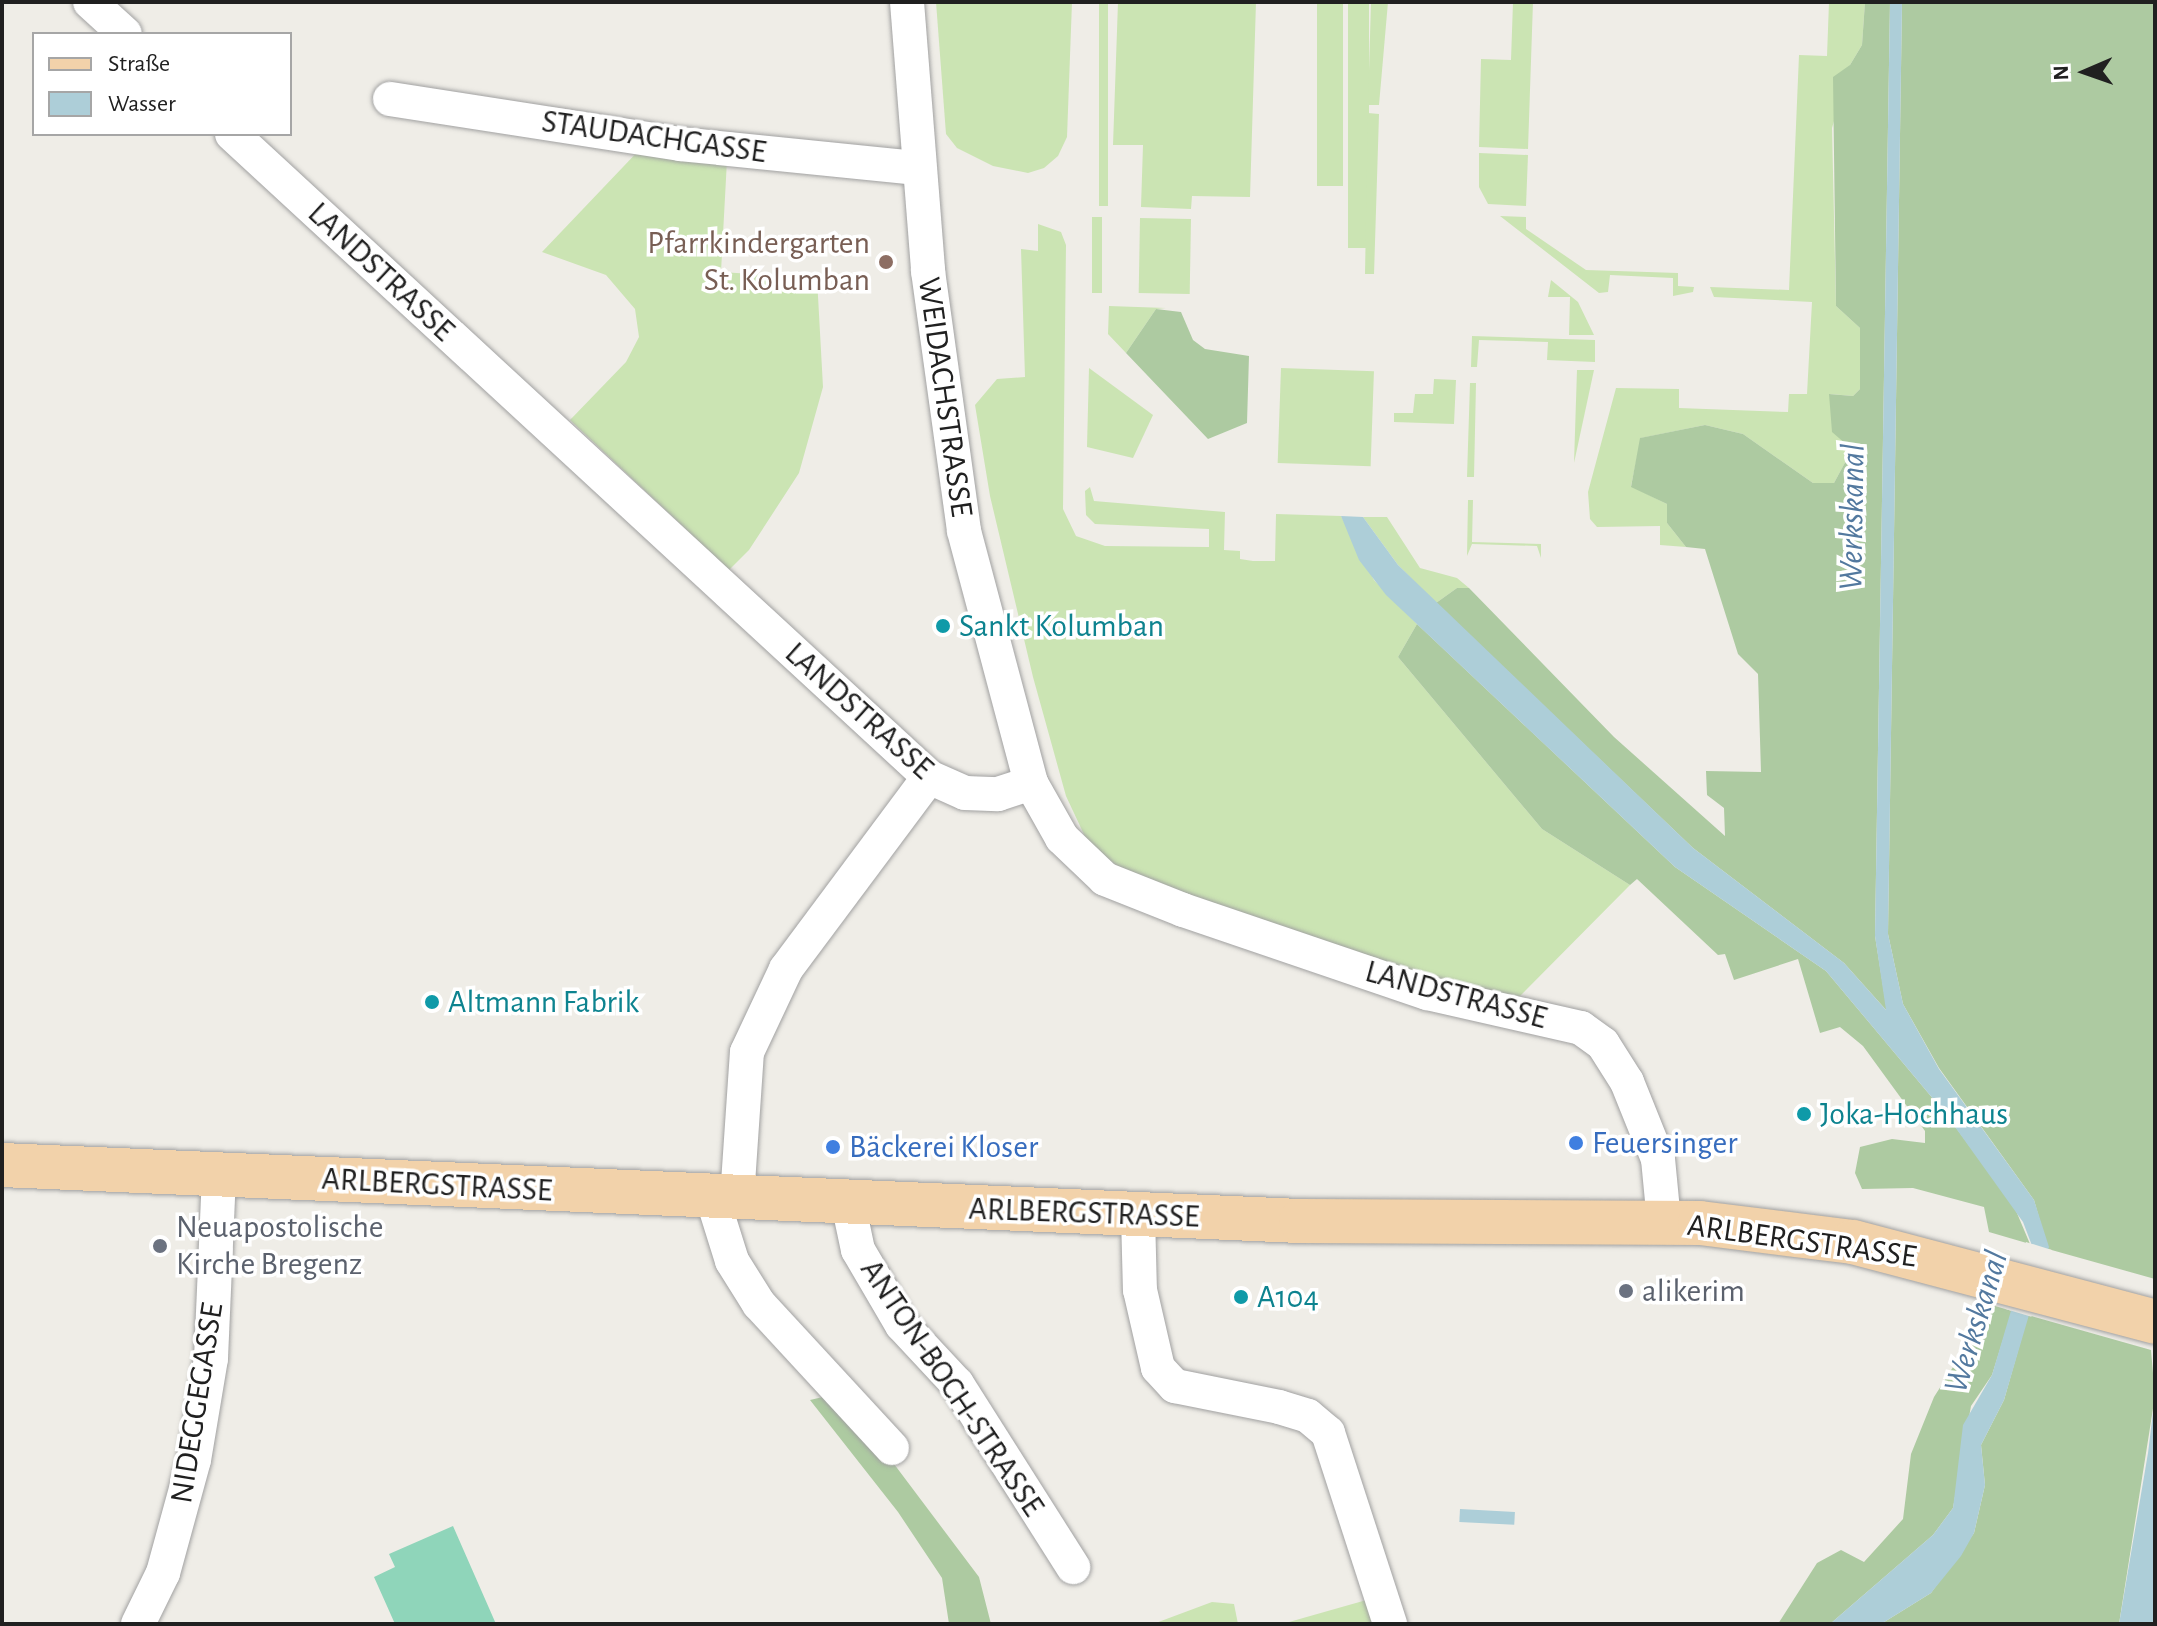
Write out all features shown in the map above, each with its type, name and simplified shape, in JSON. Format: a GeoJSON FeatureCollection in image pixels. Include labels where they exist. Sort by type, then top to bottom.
{"type":"FeatureCollection","features":[{"type":"Feature","properties":{"kind":"main road","name":"ARLBERGSTRASSE"},"geometry":{"type":"LineString","coordinates":[[2,1165],[220,1189],[725,1198],[1301,1221],[1664,1221],[1755,1227],[1853,1242],[1986,1274],[2155,1322]]}},
{"type":"Feature","properties":{"kind":"street"},"geometry":{"type":"LineString","coordinates":[[90,2],[123,32]]}},
{"type":"Feature","properties":{"kind":"street","name":"WEIDACHSTRASSE"},"geometry":{"type":"LineString","coordinates":[[907,2],[918,168],[964,531],[1031,783]]}},
{"type":"Feature","properties":{"kind":"street","name":"STAUDACHGASSE"},"geometry":{"type":"LineString","coordinates":[[390,99],[680,144],[918,168]]}},
{"type":"Feature","properties":{"kind":"street","name":"LANDSTRASSE"},"geometry":{"type":"LineString","coordinates":[[234,136],[929,777],[965,793],[998,794],[1031,783],[1062,838],[1105,879],[1427,993],[1581,1028],[1603,1044],[1627,1082],[1658,1159],[1664,1221]]}},
{"type":"Feature","properties":{"kind":"street"},"geometry":{"type":"LineString","coordinates":[[892,1448],[759,1304],[732,1261],[725,1198],[747,1052],[786,969],[929,777]]}},
{"type":"Feature","properties":{"kind":"street","name":"NIDEGGEGASSE"},"geometry":{"type":"LineString","coordinates":[[138,1624],[163,1573],[194,1460],[211,1358],[220,1189]]}},
{"type":"Feature","properties":{"kind":"street","name":"ANTON-BOCH-STRASSE"},"geometry":{"type":"LineString","coordinates":[[848,1203],[858,1250],[902,1325],[957,1384],[1073,1567]]}},
{"type":"Feature","properties":{"kind":"street"},"geometry":{"type":"LineString","coordinates":[[1138,1216],[1140,1290],[1158,1368],[1175,1386],[1279,1407],[1308,1416],[1328,1433],[1390,1624]]}},
{"type":"Feature","properties":{"kind":"green space"},"geometry":{"type":"Polygon","coordinates":[[[936,2],[1072,2],[1067,137],[1058,156],[1044,168],[1028,173],[993,166],[957,148],[946,134],[936,2]]]}},
{"type":"Feature","properties":{"kind":"green space"},"geometry":{"type":"Polygon","coordinates":[[[1099,2],[1108,2],[1108,206],[1099,206],[1099,2]]]}},
{"type":"Feature","properties":{"kind":"green space"},"geometry":{"type":"Polygon","coordinates":[[[1118,2],[1256,2],[1250,197],[1192,196],[1191,209],[1141,207],[1143,145],[1113,145],[1118,2]]]}},
{"type":"Feature","properties":{"kind":"green space"},"geometry":{"type":"Polygon","coordinates":[[[1317,2],[1343,2],[1343,186],[1317,186],[1317,2]]]}},
{"type":"Feature","properties":{"kind":"green space"},"geometry":{"type":"Polygon","coordinates":[[[1348,2],[1369,2],[1369,248],[1348,248],[1348,2]]]}},
{"type":"Feature","properties":{"kind":"green space"},"geometry":{"type":"Polygon","coordinates":[[[1371,2],[1388,2],[1379,105],[1368,105],[1371,2]]]}},
{"type":"Feature","properties":{"kind":"green space"},"geometry":{"type":"Polygon","coordinates":[[[1513,2],[1533,2],[1528,149],[1479,147],[1481,59],[1511,60],[1513,2]]]}},
{"type":"Feature","properties":{"kind":"green space"},"geometry":{"type":"Polygon","coordinates":[[[1829,2],[1865,2],[1862,45],[1850,65],[1832,128],[1836,306],[1860,328],[1860,389],[1853,396],[1830,394],[1848,457],[1834,483],[1813,483],[1743,434],[1705,425],[1641,438],[1631,486],[1667,504],[1667,523],[1686,547],[1660,545],[1660,526],[1597,527],[1590,519],[1588,492],[1616,388],[1679,389],[1679,408],[1788,412],[1789,394],[1807,394],[1812,302],[1714,297],[1710,287],[1789,290],[1799,55],[1827,56],[1829,2]]]}},
{"type":"Feature","properties":{"kind":"green space"},"geometry":{"type":"Polygon","coordinates":[[[1865,2],[1890,2],[1875,936],[1887,1011],[1844,963],[1693,848],[1436,603],[1457,588],[1469,588],[1614,737],[1725,836],[1724,808],[1707,795],[1706,771],[1761,772],[1758,674],[1738,654],[1705,549],[1686,547],[1667,523],[1667,504],[1631,487],[1640,438],[1705,425],[1743,434],[1813,483],[1834,483],[1848,457],[1847,445],[1832,432],[1829,394],[1853,396],[1860,389],[1860,328],[1836,306],[1833,77],[1850,65],[1862,45],[1865,2]]]}},
{"type":"Feature","properties":{"kind":"green space"},"geometry":{"type":"Polygon","coordinates":[[[1902,2],[2155,2],[2155,1279],[2048,1249],[2034,1200],[1939,1068],[1903,1004],[1888,934],[1902,2]]]}},
{"type":"Feature","properties":{"kind":"green space"},"geometry":{"type":"Polygon","coordinates":[[[1368,113],[1379,114],[1374,274],[1365,274],[1368,113]]]}},
{"type":"Feature","properties":{"kind":"green space"},"geometry":{"type":"Polygon","coordinates":[[[643,146],[727,160],[721,272],[817,278],[823,387],[799,473],[749,550],[729,570],[570,420],[626,362],[639,337],[635,309],[606,275],[542,252],[643,146]]]}},
{"type":"Feature","properties":{"kind":"green space"},"geometry":{"type":"Polygon","coordinates":[[[1479,153],[1528,155],[1526,206],[1488,204],[1479,187],[1479,153]]]}},
{"type":"Feature","properties":{"kind":"green space"},"geometry":{"type":"Polygon","coordinates":[[[1500,216],[1526,217],[1526,229],[1586,270],[1678,273],[1678,286],[1694,287],[1693,292],[1673,296],[1673,278],[1610,275],[1608,292],[1599,293],[1500,216]]]}},
{"type":"Feature","properties":{"kind":"green space"},"geometry":{"type":"Polygon","coordinates":[[[1092,217],[1102,217],[1102,293],[1092,293],[1092,217]]]}},
{"type":"Feature","properties":{"kind":"green space"},"geometry":{"type":"Polygon","coordinates":[[[1140,218],[1191,219],[1190,294],[1139,293],[1140,218]]]}},
{"type":"Feature","properties":{"kind":"green space"},"geometry":{"type":"Polygon","coordinates":[[[1038,224],[1061,232],[1066,245],[1063,509],[1076,536],[1105,546],[1209,547],[1209,529],[1095,524],[1086,515],[1085,491],[1090,487],[1094,501],[1225,512],[1224,550],[1240,551],[1240,559],[1253,561],[1275,561],[1276,514],[1341,516],[1374,580],[1417,624],[1398,657],[1542,829],[1630,885],[1516,1000],[1323,950],[1126,873],[1088,843],[1066,796],[1033,677],[990,496],[975,405],[997,379],[1025,377],[1021,249],[1038,251],[1038,224]]]}},
{"type":"Feature","properties":{"kind":"green space"},"geometry":{"type":"Polygon","coordinates":[[[1551,280],[1578,302],[1594,335],[1569,335],[1570,297],[1548,297],[1551,280]]]}},
{"type":"Feature","properties":{"kind":"green space"},"geometry":{"type":"Polygon","coordinates":[[[1109,306],[1166,308],[1156,309],[1126,353],[1108,334],[1109,306]]]}},
{"type":"Feature","properties":{"kind":"green space"},"geometry":{"type":"Polygon","coordinates":[[[1156,309],[1181,312],[1193,340],[1205,349],[1249,356],[1247,423],[1208,439],[1126,353],[1156,309]]]}},
{"type":"Feature","properties":{"kind":"green space"},"geometry":{"type":"Polygon","coordinates":[[[1472,336],[1595,340],[1595,362],[1547,360],[1548,342],[1479,340],[1477,367],[1471,367],[1472,336]]]}},
{"type":"Feature","properties":{"kind":"green space"},"geometry":{"type":"Polygon","coordinates":[[[1089,368],[1153,415],[1133,458],[1087,447],[1089,368]]]}},
{"type":"Feature","properties":{"kind":"green space"},"geometry":{"type":"Polygon","coordinates":[[[1281,368],[1374,371],[1371,466],[1278,463],[1281,368]]]}},
{"type":"Feature","properties":{"kind":"green space"},"geometry":{"type":"Polygon","coordinates":[[[1577,370],[1594,370],[1574,463],[1577,370]]]}},
{"type":"Feature","properties":{"kind":"green space"},"geometry":{"type":"Polygon","coordinates":[[[1434,379],[1456,380],[1454,424],[1394,422],[1394,413],[1413,413],[1415,394],[1433,394],[1434,379]]]}},
{"type":"Feature","properties":{"kind":"green space"},"geometry":{"type":"Polygon","coordinates":[[[1470,383],[1476,383],[1474,477],[1467,477],[1470,383]]]}},
{"type":"Feature","properties":{"kind":"green space"},"geometry":{"type":"Polygon","coordinates":[[[1468,500],[1473,500],[1472,542],[1541,544],[1541,558],[1537,546],[1472,544],[1467,556],[1468,500]]]}},
{"type":"Feature","properties":{"kind":"green space"},"geometry":{"type":"Polygon","coordinates":[[[1363,517],[1387,517],[1420,568],[1457,578],[1469,588],[1457,588],[1436,603],[1398,565],[1363,517]]]}},
{"type":"Feature","properties":{"kind":"green space"},"geometry":{"type":"Polygon","coordinates":[[[1417,624],[1675,867],[1826,971],[1945,1113],[2014,1206],[2030,1244],[1989,1232],[1984,1207],[1913,1188],[1862,1189],[1855,1173],[1860,1147],[1892,1139],[1925,1143],[1925,1131],[1863,1046],[1840,1027],[1820,1033],[1798,959],[1734,980],[1725,954],[1718,955],[1637,879],[1630,885],[1542,829],[1398,657],[1417,624]]]}},
{"type":"Feature","properties":{"kind":"green space"},"geometry":{"type":"Polygon","coordinates":[[[1985,1303],[2012,1311],[1992,1375],[1971,1406],[1953,1508],[1933,1535],[1830,1624],[1778,1624],[1817,1563],[1841,1550],[1864,1562],[1903,1519],[1911,1454],[1934,1397],[1967,1345],[1985,1303]]]}},
{"type":"Feature","properties":{"kind":"green space"},"geometry":{"type":"Polygon","coordinates":[[[2028,1315],[2151,1350],[2155,1396],[2119,1624],[1881,1624],[1931,1593],[1974,1533],[1985,1485],[1981,1445],[2004,1400],[2028,1315]]]}},
{"type":"Feature","properties":{"kind":"green space"},"geometry":{"type":"Polygon","coordinates":[[[827,1396],[882,1448],[979,1577],[991,1624],[949,1624],[942,1578],[898,1512],[810,1400],[827,1396]]]}},
{"type":"Feature","properties":{"kind":"green space"},"geometry":{"type":"Polygon","coordinates":[[[453,1526],[496,1624],[395,1624],[374,1577],[395,1567],[389,1554],[453,1526]]]}},
{"type":"Feature","properties":{"kind":"green space"},"geometry":{"type":"Polygon","coordinates":[[[1370,1599],[1381,1624],[1282,1624],[1370,1599]]]}},
{"type":"Feature","properties":{"kind":"green space"},"geometry":{"type":"Polygon","coordinates":[[[1212,1602],[1234,1604],[1238,1624],[1153,1624],[1212,1602]]]}},
{"type":"Feature","properties":{"kind":"water"},"geometry":{"type":"Polygon","coordinates":[[[1890,2],[1902,2],[1888,934],[1903,1004],[1939,1069],[2034,1200],[2049,1247],[2004,1400],[1981,1445],[1985,1485],[1974,1533],[1961,1556],[1931,1593],[1881,1624],[1830,1624],[1933,1535],[1953,1508],[1963,1425],[1992,1375],[2031,1243],[2023,1222],[1945,1113],[1826,971],[1675,867],[1386,595],[1359,560],[1341,516],[1363,517],[1398,565],[1693,848],[1844,963],[1886,1010],[1875,936],[1890,2]]]}},
{"type":"Feature","properties":{"kind":"water"},"geometry":{"type":"Polygon","coordinates":[[[2155,1396],[2155,1624],[2119,1624],[2148,1453],[2155,1396]]]}},
{"type":"Feature","properties":{"kind":"water"},"geometry":{"type":"Polygon","coordinates":[[[1460,1509],[1515,1512],[1514,1525],[1459,1522],[1460,1509]]]}},
{"type":"Feature","properties":{"kind":"pier"},"geometry":{"type":"Polygon","coordinates":[[[2026,1242],[2052,1250],[2031,1317],[2006,1309],[2026,1242]]]}},
{"type":"Feature","properties":{"kind":"place","name":"Pfarrkindergarten St. Kolumban"},"geometry":{"type":"Point","coordinates":[886,262]}},
{"type":"Feature","properties":{"kind":"place","name":"Sankt Kolumban"},"geometry":{"type":"Point","coordinates":[943,626]}},
{"type":"Feature","properties":{"kind":"place","name":"Altmann Fabrik"},"geometry":{"type":"Point","coordinates":[432,1002]}},
{"type":"Feature","properties":{"kind":"place","name":"Joka-Hochhaus"},"geometry":{"type":"Point","coordinates":[1804,1114]}},
{"type":"Feature","properties":{"kind":"place","name":"Feuersinger"},"geometry":{"type":"Point","coordinates":[1576,1143]}},
{"type":"Feature","properties":{"kind":"place","name":"Bäckerei Kloser"},"geometry":{"type":"Point","coordinates":[833,1147]}},
{"type":"Feature","properties":{"kind":"place","name":"Neuapostolische Kirche Bregenz"},"geometry":{"type":"Point","coordinates":[160,1246]}},
{"type":"Feature","properties":{"kind":"place","name":"alikerim"},"geometry":{"type":"Point","coordinates":[1626,1291]}},
{"type":"Feature","properties":{"kind":"place","name":"A104"},"geometry":{"type":"Point","coordinates":[1241,1297]}},
{"type":"Feature","properties":{"kind":"water label","name":"Werkskanal"},"geometry":{"type":"Point","coordinates":[1853,517]}},
{"type":"Feature","properties":{"kind":"water label","name":"Werkskanal"},"geometry":{"type":"Point","coordinates":[1977,1322]}}]}
